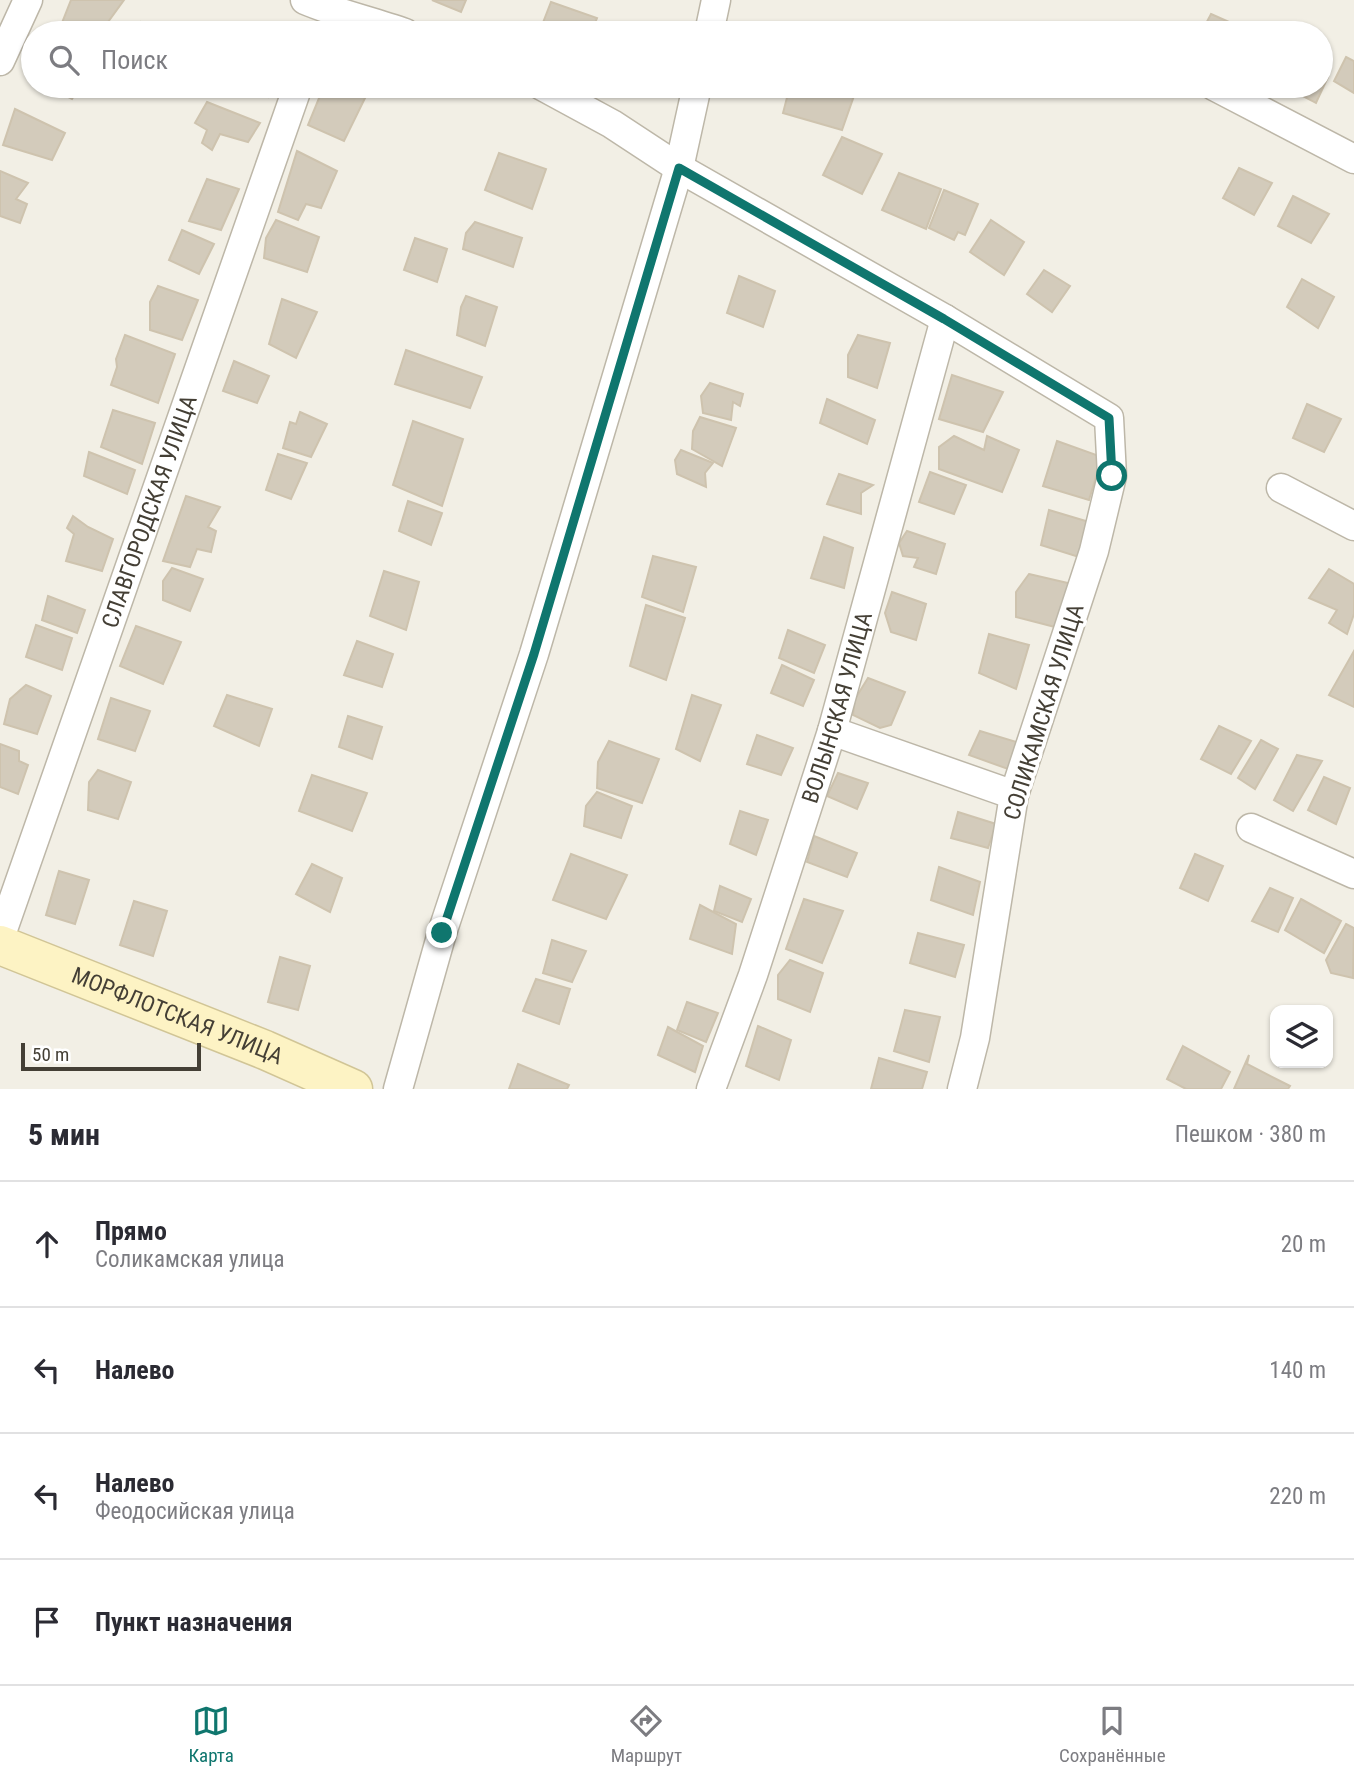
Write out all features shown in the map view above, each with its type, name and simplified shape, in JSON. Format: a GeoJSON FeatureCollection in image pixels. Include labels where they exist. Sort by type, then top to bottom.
{"type":"FeatureCollection","features":[{"type":"Feature","properties":{"kind":"street"},"geometry":{"type":"LineString","coordinates":[[0,61],[28,0]]}},
{"type":"Feature","properties":{"kind":"street"},"geometry":{"type":"LineString","coordinates":[[712,21],[716,0]]}},
{"type":"Feature","properties":{"kind":"street"},"geometry":{"type":"LineString","coordinates":[[316,14],[374,21]]}},
{"type":"Feature","properties":{"kind":"street","name":"СЛАВГОРОДСКАЯ УЛИЦА"},"geometry":{"type":"LineString","coordinates":[[0,938],[294,98]]}},
{"type":"Feature","properties":{"kind":"street"},"geometry":{"type":"LineString","coordinates":[[564,98],[612,124],[679,168],[944,319]]}},
{"type":"Feature","properties":{"kind":"street"},"geometry":{"type":"LineString","coordinates":[[398,1089],[442,933],[534,654],[679,168],[694,98]]}},
{"type":"Feature","properties":{"kind":"street"},"geometry":{"type":"LineString","coordinates":[[1237,98],[1354,159]]}},
{"type":"Feature","properties":{"kind":"street","name":"СОЛИКАМСКАЯ УЛИЦА"},"geometry":{"type":"LineString","coordinates":[[944,319],[1109,418],[1112,476],[1097,538],[1014,795],[975,1038],[962,1089]]}},
{"type":"Feature","properties":{"kind":"street","name":"ВОЛЫНСКАЯ УЛИЦА"},"geometry":{"type":"LineString","coordinates":[[711,1089],[753,975],[832,731],[944,319]]}},
{"type":"Feature","properties":{"kind":"street"},"geometry":{"type":"LineString","coordinates":[[1282,488],[1354,526]]}},
{"type":"Feature","properties":{"kind":"street"},"geometry":{"type":"LineString","coordinates":[[832,731],[1014,795]]}},
{"type":"Feature","properties":{"kind":"street"},"geometry":{"type":"LineString","coordinates":[[1251,828],[1354,874]]}},
{"type":"Feature","properties":{"kind":"street","name":"МОРФЛОТСКАЯ УЛИЦА"},"geometry":{"type":"LineString","coordinates":[[0,945],[265,1049],[341,1086]]}},
{"type":"Feature","properties":{"kind":"building"},"geometry":{"type":"Polygon","coordinates":[[[71,0],[124,0],[109,21],[63,21],[71,0]]]}},
{"type":"Feature","properties":{"kind":"building"},"geometry":{"type":"Polygon","coordinates":[[[432,0],[466,0],[461,12],[432,0]]]}},
{"type":"Feature","properties":{"kind":"building"},"geometry":{"type":"Polygon","coordinates":[[[551,2],[597,18],[596,21],[544,21],[551,2]]]}},
{"type":"Feature","properties":{"kind":"building"},"geometry":{"type":"Polygon","coordinates":[[[1211,14],[1227,21],[1207,21],[1211,14]]]}},
{"type":"Feature","properties":{"kind":"building"},"geometry":{"type":"Polygon","coordinates":[[[1346,57],[1354,61],[1354,93],[1334,81],[1346,57]]]}},
{"type":"Feature","properties":{"kind":"building"},"geometry":{"type":"Polygon","coordinates":[[[319,98],[365,98],[344,141],[308,125],[319,98]]]}},
{"type":"Feature","properties":{"kind":"building"},"geometry":{"type":"Polygon","coordinates":[[[787,98],[853,98],[842,130],[783,113],[787,98]]]}},
{"type":"Feature","properties":{"kind":"building"},"geometry":{"type":"Polygon","coordinates":[[[207,102],[260,123],[248,142],[220,134],[212,150],[202,143],[207,130],[195,123],[207,102]]]}},
{"type":"Feature","properties":{"kind":"building"},"geometry":{"type":"Polygon","coordinates":[[[15,109],[65,133],[52,160],[3,145],[15,109]]]}},
{"type":"Feature","properties":{"kind":"building"},"geometry":{"type":"Polygon","coordinates":[[[842,137],[882,154],[862,194],[823,175],[842,137]]]}},
{"type":"Feature","properties":{"kind":"building"},"geometry":{"type":"Polygon","coordinates":[[[297,151],[337,171],[321,208],[306,204],[298,220],[278,212],[297,151]]]}},
{"type":"Feature","properties":{"kind":"building"},"geometry":{"type":"Polygon","coordinates":[[[499,153],[546,169],[532,209],[485,190],[499,153]]]}},
{"type":"Feature","properties":{"kind":"building"},"geometry":{"type":"Polygon","coordinates":[[[1239,168],[1272,183],[1254,215],[1223,198],[1239,168]]]}},
{"type":"Feature","properties":{"kind":"building"},"geometry":{"type":"Polygon","coordinates":[[[0,171],[28,183],[16,199],[27,204],[20,223],[0,216],[0,171]]]}},
{"type":"Feature","properties":{"kind":"building"},"geometry":{"type":"Polygon","coordinates":[[[899,173],[941,189],[926,229],[882,210],[899,173]]]}},
{"type":"Feature","properties":{"kind":"building"},"geometry":{"type":"Polygon","coordinates":[[[207,179],[239,189],[221,230],[189,221],[207,179]]]}},
{"type":"Feature","properties":{"kind":"building"},"geometry":{"type":"Polygon","coordinates":[[[944,190],[978,204],[965,235],[958,232],[954,240],[929,228],[944,190]]]}},
{"type":"Feature","properties":{"kind":"building"},"geometry":{"type":"Polygon","coordinates":[[[1293,196],[1329,214],[1311,243],[1278,226],[1293,196]]]}},
{"type":"Feature","properties":{"kind":"building"},"geometry":{"type":"Polygon","coordinates":[[[276,220],[319,237],[307,272],[264,258],[266,238],[276,220]]]}},
{"type":"Feature","properties":{"kind":"building"},"geometry":{"type":"Polygon","coordinates":[[[991,220],[1024,242],[1004,275],[970,252],[991,220]]]}},
{"type":"Feature","properties":{"kind":"building"},"geometry":{"type":"Polygon","coordinates":[[[475,222],[522,238],[513,267],[463,249],[466,233],[475,222]]]}},
{"type":"Feature","properties":{"kind":"building"},"geometry":{"type":"Polygon","coordinates":[[[182,230],[214,244],[199,274],[169,260],[182,230]]]}},
{"type":"Feature","properties":{"kind":"building"},"geometry":{"type":"Polygon","coordinates":[[[415,238],[447,249],[437,282],[404,270],[415,238]]]}},
{"type":"Feature","properties":{"kind":"building"},"geometry":{"type":"Polygon","coordinates":[[[1044,270],[1070,286],[1052,312],[1027,294],[1044,270]]]}},
{"type":"Feature","properties":{"kind":"building"},"geometry":{"type":"Polygon","coordinates":[[[739,276],[775,291],[763,327],[727,313],[739,276]]]}},
{"type":"Feature","properties":{"kind":"building"},"geometry":{"type":"Polygon","coordinates":[[[1302,279],[1334,297],[1318,328],[1287,307],[1302,279]]]}},
{"type":"Feature","properties":{"kind":"building"},"geometry":{"type":"Polygon","coordinates":[[[158,286],[198,300],[182,340],[150,330],[150,302],[158,286]]]}},
{"type":"Feature","properties":{"kind":"building"},"geometry":{"type":"Polygon","coordinates":[[[466,296],[497,307],[485,346],[457,335],[461,307],[466,296]]]}},
{"type":"Feature","properties":{"kind":"building"},"geometry":{"type":"Polygon","coordinates":[[[282,299],[317,312],[296,358],[269,344],[282,299]]]}},
{"type":"Feature","properties":{"kind":"building"},"geometry":{"type":"Polygon","coordinates":[[[125,335],[175,354],[158,403],[111,385],[117,367],[116,359],[125,335]]]}},
{"type":"Feature","properties":{"kind":"building"},"geometry":{"type":"Polygon","coordinates":[[[858,335],[890,343],[877,388],[848,377],[848,355],[858,335]]]}},
{"type":"Feature","properties":{"kind":"building"},"geometry":{"type":"Polygon","coordinates":[[[406,350],[482,377],[470,408],[395,384],[406,350]]]}},
{"type":"Feature","properties":{"kind":"building"},"geometry":{"type":"Polygon","coordinates":[[[234,361],[269,376],[257,403],[223,391],[234,361]]]}},
{"type":"Feature","properties":{"kind":"building"},"geometry":{"type":"Polygon","coordinates":[[[952,375],[1003,392],[983,432],[939,419],[952,375]]]}},
{"type":"Feature","properties":{"kind":"building"},"geometry":{"type":"Polygon","coordinates":[[[710,383],[743,394],[740,406],[733,402],[731,420],[703,413],[701,396],[710,383]]]}},
{"type":"Feature","properties":{"kind":"building"},"geometry":{"type":"Polygon","coordinates":[[[827,399],[875,420],[867,444],[820,423],[827,399]]]}},
{"type":"Feature","properties":{"kind":"building"},"geometry":{"type":"Polygon","coordinates":[[[1307,404],[1341,419],[1324,452],[1293,438],[1307,404]]]}},
{"type":"Feature","properties":{"kind":"building"},"geometry":{"type":"Polygon","coordinates":[[[113,410],[155,423],[142,464],[101,447],[113,410]]]}},
{"type":"Feature","properties":{"kind":"building"},"geometry":{"type":"Polygon","coordinates":[[[300,412],[327,424],[311,457],[283,448],[290,422],[296,424],[300,412]]]}},
{"type":"Feature","properties":{"kind":"building"},"geometry":{"type":"Polygon","coordinates":[[[700,417],[736,428],[722,466],[692,449],[693,431],[700,417]]]}},
{"type":"Feature","properties":{"kind":"building"},"geometry":{"type":"Polygon","coordinates":[[[413,421],[463,439],[442,506],[393,485],[413,421]]]}},
{"type":"Feature","properties":{"kind":"building"},"geometry":{"type":"Polygon","coordinates":[[[954,436],[984,450],[987,436],[1019,450],[1002,492],[939,469],[939,447],[954,436]]]}},
{"type":"Feature","properties":{"kind":"building"},"geometry":{"type":"Polygon","coordinates":[[[1057,441],[1102,457],[1089,500],[1043,486],[1057,441]]]}},
{"type":"Feature","properties":{"kind":"building"},"geometry":{"type":"Polygon","coordinates":[[[681,450],[713,463],[705,473],[706,487],[677,474],[675,460],[681,450]]]}},
{"type":"Feature","properties":{"kind":"building"},"geometry":{"type":"Polygon","coordinates":[[[89,452],[135,470],[127,494],[84,476],[89,452]]]}},
{"type":"Feature","properties":{"kind":"building"},"geometry":{"type":"Polygon","coordinates":[[[278,454],[307,463],[291,499],[266,490],[278,454]]]}},
{"type":"Feature","properties":{"kind":"building"},"geometry":{"type":"Polygon","coordinates":[[[930,472],[966,485],[954,514],[919,502],[930,472]]]}},
{"type":"Feature","properties":{"kind":"building"},"geometry":{"type":"Polygon","coordinates":[[[839,474],[873,485],[861,493],[861,514],[827,504],[839,474]]]}},
{"type":"Feature","properties":{"kind":"building"},"geometry":{"type":"Polygon","coordinates":[[[186,496],[220,507],[208,527],[216,531],[211,552],[197,549],[190,567],[163,561],[186,496]]]}},
{"type":"Feature","properties":{"kind":"building"},"geometry":{"type":"Polygon","coordinates":[[[408,501],[442,513],[431,545],[399,531],[408,501]]]}},
{"type":"Feature","properties":{"kind":"building"},"geometry":{"type":"Polygon","coordinates":[[[1049,510],[1089,522],[1079,557],[1041,545],[1049,510]]]}},
{"type":"Feature","properties":{"kind":"building"},"geometry":{"type":"Polygon","coordinates":[[[73,516],[113,539],[102,571],[66,561],[74,534],[67,528],[73,516]]]}},
{"type":"Feature","properties":{"kind":"building"},"geometry":{"type":"Polygon","coordinates":[[[907,531],[945,544],[936,574],[914,567],[918,558],[903,556],[899,543],[907,531]]]}},
{"type":"Feature","properties":{"kind":"building"},"geometry":{"type":"Polygon","coordinates":[[[824,537],[853,548],[844,588],[811,578],[824,537]]]}},
{"type":"Feature","properties":{"kind":"building"},"geometry":{"type":"Polygon","coordinates":[[[653,556],[696,567],[683,612],[642,597],[653,556]]]}},
{"type":"Feature","properties":{"kind":"building"},"geometry":{"type":"Polygon","coordinates":[[[172,568],[203,579],[190,611],[163,600],[163,581],[172,568]]]}},
{"type":"Feature","properties":{"kind":"building"},"geometry":{"type":"Polygon","coordinates":[[[1329,569],[1354,584],[1354,614],[1347,634],[1329,623],[1337,610],[1309,598],[1329,569]]]}},
{"type":"Feature","properties":{"kind":"building"},"geometry":{"type":"Polygon","coordinates":[[[384,571],[419,582],[406,630],[370,616],[384,571]]]}},
{"type":"Feature","properties":{"kind":"building"},"geometry":{"type":"Polygon","coordinates":[[[1029,574],[1072,584],[1055,627],[1016,617],[1016,592],[1029,574]]]}},
{"type":"Feature","properties":{"kind":"building"},"geometry":{"type":"Polygon","coordinates":[[[892,592],[926,604],[916,640],[891,632],[885,613],[892,592]]]}},
{"type":"Feature","properties":{"kind":"building"},"geometry":{"type":"Polygon","coordinates":[[[48,596],[85,610],[77,633],[42,620],[48,596]]]}},
{"type":"Feature","properties":{"kind":"building"},"geometry":{"type":"Polygon","coordinates":[[[646,605],[685,618],[666,680],[630,666],[646,605]]]}},
{"type":"Feature","properties":{"kind":"building"},"geometry":{"type":"Polygon","coordinates":[[[36,625],[72,638],[62,670],[26,657],[36,625]]]}},
{"type":"Feature","properties":{"kind":"building"},"geometry":{"type":"Polygon","coordinates":[[[136,626],[181,642],[163,684],[120,666],[136,626]]]}},
{"type":"Feature","properties":{"kind":"building"},"geometry":{"type":"Polygon","coordinates":[[[788,630],[825,645],[814,673],[779,658],[788,630]]]}},
{"type":"Feature","properties":{"kind":"building"},"geometry":{"type":"Polygon","coordinates":[[[989,634],[1029,645],[1016,689],[979,673],[989,634]]]}},
{"type":"Feature","properties":{"kind":"building"},"geometry":{"type":"Polygon","coordinates":[[[357,641],[393,654],[382,687],[344,675],[357,641]]]}},
{"type":"Feature","properties":{"kind":"building"},"geometry":{"type":"Polygon","coordinates":[[[1354,651],[1354,707],[1329,695],[1354,651]]]}},
{"type":"Feature","properties":{"kind":"building"},"geometry":{"type":"Polygon","coordinates":[[[782,665],[814,680],[803,706],[771,693],[782,665]]]}},
{"type":"Feature","properties":{"kind":"building"},"geometry":{"type":"Polygon","coordinates":[[[868,678],[905,692],[891,725],[880,728],[853,715],[855,699],[868,678]]]}},
{"type":"Feature","properties":{"kind":"building"},"geometry":{"type":"Polygon","coordinates":[[[26,685],[51,696],[37,734],[4,724],[10,699],[26,685]]]}},
{"type":"Feature","properties":{"kind":"building"},"geometry":{"type":"Polygon","coordinates":[[[227,695],[272,709],[259,746],[214,726],[227,695]]]}},
{"type":"Feature","properties":{"kind":"building"},"geometry":{"type":"Polygon","coordinates":[[[692,695],[721,705],[700,761],[676,749],[692,695]]]}},
{"type":"Feature","properties":{"kind":"building"},"geometry":{"type":"Polygon","coordinates":[[[111,698],[150,711],[135,751],[98,739],[111,698]]]}},
{"type":"Feature","properties":{"kind":"building"},"geometry":{"type":"Polygon","coordinates":[[[348,716],[382,727],[372,759],[339,747],[348,716]]]}},
{"type":"Feature","properties":{"kind":"building"},"geometry":{"type":"Polygon","coordinates":[[[1219,726],[1251,741],[1231,774],[1201,759],[1219,726]]]}},
{"type":"Feature","properties":{"kind":"building"},"geometry":{"type":"Polygon","coordinates":[[[980,731],[1023,744],[1011,770],[969,755],[980,731]]]}},
{"type":"Feature","properties":{"kind":"building"},"geometry":{"type":"Polygon","coordinates":[[[757,735],[793,748],[781,775],[747,764],[757,735]]]}},
{"type":"Feature","properties":{"kind":"building"},"geometry":{"type":"Polygon","coordinates":[[[1261,740],[1278,749],[1255,789],[1238,778],[1261,740]]]}},
{"type":"Feature","properties":{"kind":"building"},"geometry":{"type":"Polygon","coordinates":[[[609,741],[659,759],[642,803],[597,788],[598,762],[609,741]]]}},
{"type":"Feature","properties":{"kind":"building"},"geometry":{"type":"Polygon","coordinates":[[[0,744],[19,751],[19,761],[28,765],[18,794],[0,787],[0,744]]]}},
{"type":"Feature","properties":{"kind":"building"},"geometry":{"type":"Polygon","coordinates":[[[1297,755],[1322,761],[1293,811],[1274,800],[1297,755]]]}},
{"type":"Feature","properties":{"kind":"building"},"geometry":{"type":"Polygon","coordinates":[[[98,770],[131,782],[118,819],[88,810],[89,782],[98,770]]]}},
{"type":"Feature","properties":{"kind":"building"},"geometry":{"type":"Polygon","coordinates":[[[838,773],[868,783],[857,809],[827,796],[838,773]]]}},
{"type":"Feature","properties":{"kind":"building"},"geometry":{"type":"Polygon","coordinates":[[[312,775],[367,793],[352,831],[299,811],[312,775]]]}},
{"type":"Feature","properties":{"kind":"building"},"geometry":{"type":"Polygon","coordinates":[[[1324,777],[1350,788],[1336,824],[1308,810],[1324,777]]]}},
{"type":"Feature","properties":{"kind":"building"},"geometry":{"type":"Polygon","coordinates":[[[597,792],[632,806],[621,838],[584,826],[586,806],[597,792]]]}},
{"type":"Feature","properties":{"kind":"building"},"geometry":{"type":"Polygon","coordinates":[[[740,811],[768,820],[756,855],[730,844],[740,811]]]}},
{"type":"Feature","properties":{"kind":"building"},"geometry":{"type":"Polygon","coordinates":[[[958,812],[996,824],[988,848],[951,838],[958,812]]]}},
{"type":"Feature","properties":{"kind":"building"},"geometry":{"type":"Polygon","coordinates":[[[814,836],[857,853],[847,877],[807,862],[814,836]]]}},
{"type":"Feature","properties":{"kind":"building"},"geometry":{"type":"Polygon","coordinates":[[[571,854],[627,875],[606,919],[553,900],[571,854]]]}},
{"type":"Feature","properties":{"kind":"building"},"geometry":{"type":"Polygon","coordinates":[[[1195,854],[1223,866],[1208,901],[1180,888],[1195,854]]]}},
{"type":"Feature","properties":{"kind":"building"},"geometry":{"type":"Polygon","coordinates":[[[312,864],[342,878],[330,912],[296,894],[312,864]]]}},
{"type":"Feature","properties":{"kind":"building"},"geometry":{"type":"Polygon","coordinates":[[[939,867],[980,882],[973,915],[931,900],[939,867]]]}},
{"type":"Feature","properties":{"kind":"building"},"geometry":{"type":"Polygon","coordinates":[[[59,871],[89,880],[75,924],[46,915],[59,871]]]}},
{"type":"Feature","properties":{"kind":"building"},"geometry":{"type":"Polygon","coordinates":[[[720,886],[751,899],[742,922],[714,911],[720,886]]]}},
{"type":"Feature","properties":{"kind":"building"},"geometry":{"type":"Polygon","coordinates":[[[1270,888],[1293,898],[1278,932],[1252,921],[1270,888]]]}},
{"type":"Feature","properties":{"kind":"building"},"geometry":{"type":"Polygon","coordinates":[[[804,899],[843,911],[822,963],[786,949],[804,899]]]}},
{"type":"Feature","properties":{"kind":"building"},"geometry":{"type":"Polygon","coordinates":[[[1301,899],[1341,921],[1324,953],[1285,930],[1301,899]]]}},
{"type":"Feature","properties":{"kind":"building"},"geometry":{"type":"Polygon","coordinates":[[[134,901],[167,911],[153,956],[120,945],[134,901]]]}},
{"type":"Feature","properties":{"kind":"building"},"geometry":{"type":"Polygon","coordinates":[[[700,905],[736,924],[732,954],[690,939],[700,905]]]}},
{"type":"Feature","properties":{"kind":"building"},"geometry":{"type":"Polygon","coordinates":[[[1346,924],[1354,928],[1353,978],[1331,973],[1326,960],[1346,924]]]}},
{"type":"Feature","properties":{"kind":"building"},"geometry":{"type":"Polygon","coordinates":[[[918,933],[964,945],[955,977],[910,963],[918,933]]]}},
{"type":"Feature","properties":{"kind":"building"},"geometry":{"type":"Polygon","coordinates":[[[552,940],[586,951],[572,982],[543,973],[552,940]]]}},
{"type":"Feature","properties":{"kind":"building"},"geometry":{"type":"Polygon","coordinates":[[[280,957],[310,966],[298,1010],[268,1002],[280,957]]]}},
{"type":"Feature","properties":{"kind":"building"},"geometry":{"type":"Polygon","coordinates":[[[790,960],[823,973],[810,1012],[778,999],[778,975],[790,960]]]}},
{"type":"Feature","properties":{"kind":"building"},"geometry":{"type":"Polygon","coordinates":[[[536,979],[570,989],[559,1024],[523,1011],[536,979]]]}},
{"type":"Feature","properties":{"kind":"building"},"geometry":{"type":"Polygon","coordinates":[[[687,1002],[718,1013],[706,1042],[677,1030],[687,1002]]]}},
{"type":"Feature","properties":{"kind":"building"},"geometry":{"type":"Polygon","coordinates":[[[905,1010],[940,1017],[929,1062],[894,1051],[905,1010]]]}},
{"type":"Feature","properties":{"kind":"building"},"geometry":{"type":"Polygon","coordinates":[[[758,1026],[791,1040],[779,1080],[746,1066],[758,1026]]]}},
{"type":"Feature","properties":{"kind":"building"},"geometry":{"type":"Polygon","coordinates":[[[668,1027],[703,1046],[695,1072],[658,1055],[668,1027]]]}},
{"type":"Feature","properties":{"kind":"building"},"geometry":{"type":"Polygon","coordinates":[[[1183,1046],[1230,1072],[1221,1089],[1186,1089],[1167,1079],[1183,1046]]]}},
{"type":"Feature","properties":{"kind":"building"},"geometry":{"type":"Polygon","coordinates":[[[1249,1055],[1247,1064],[1290,1086],[1288,1089],[1234,1089],[1249,1055]]]}},
{"type":"Feature","properties":{"kind":"building"},"geometry":{"type":"Polygon","coordinates":[[[879,1058],[927,1072],[922,1089],[871,1089],[879,1058]]]}},
{"type":"Feature","properties":{"kind":"building"},"geometry":{"type":"Polygon","coordinates":[[[518,1064],[569,1085],[567,1089],[509,1089],[518,1064]]]}},
{"type":"Feature","properties":{"kind":"route"},"geometry":{"type":"LineString","coordinates":[[442,933],[534,654],[679,168],[944,319],[1109,418],[1112,476]]}}]}
